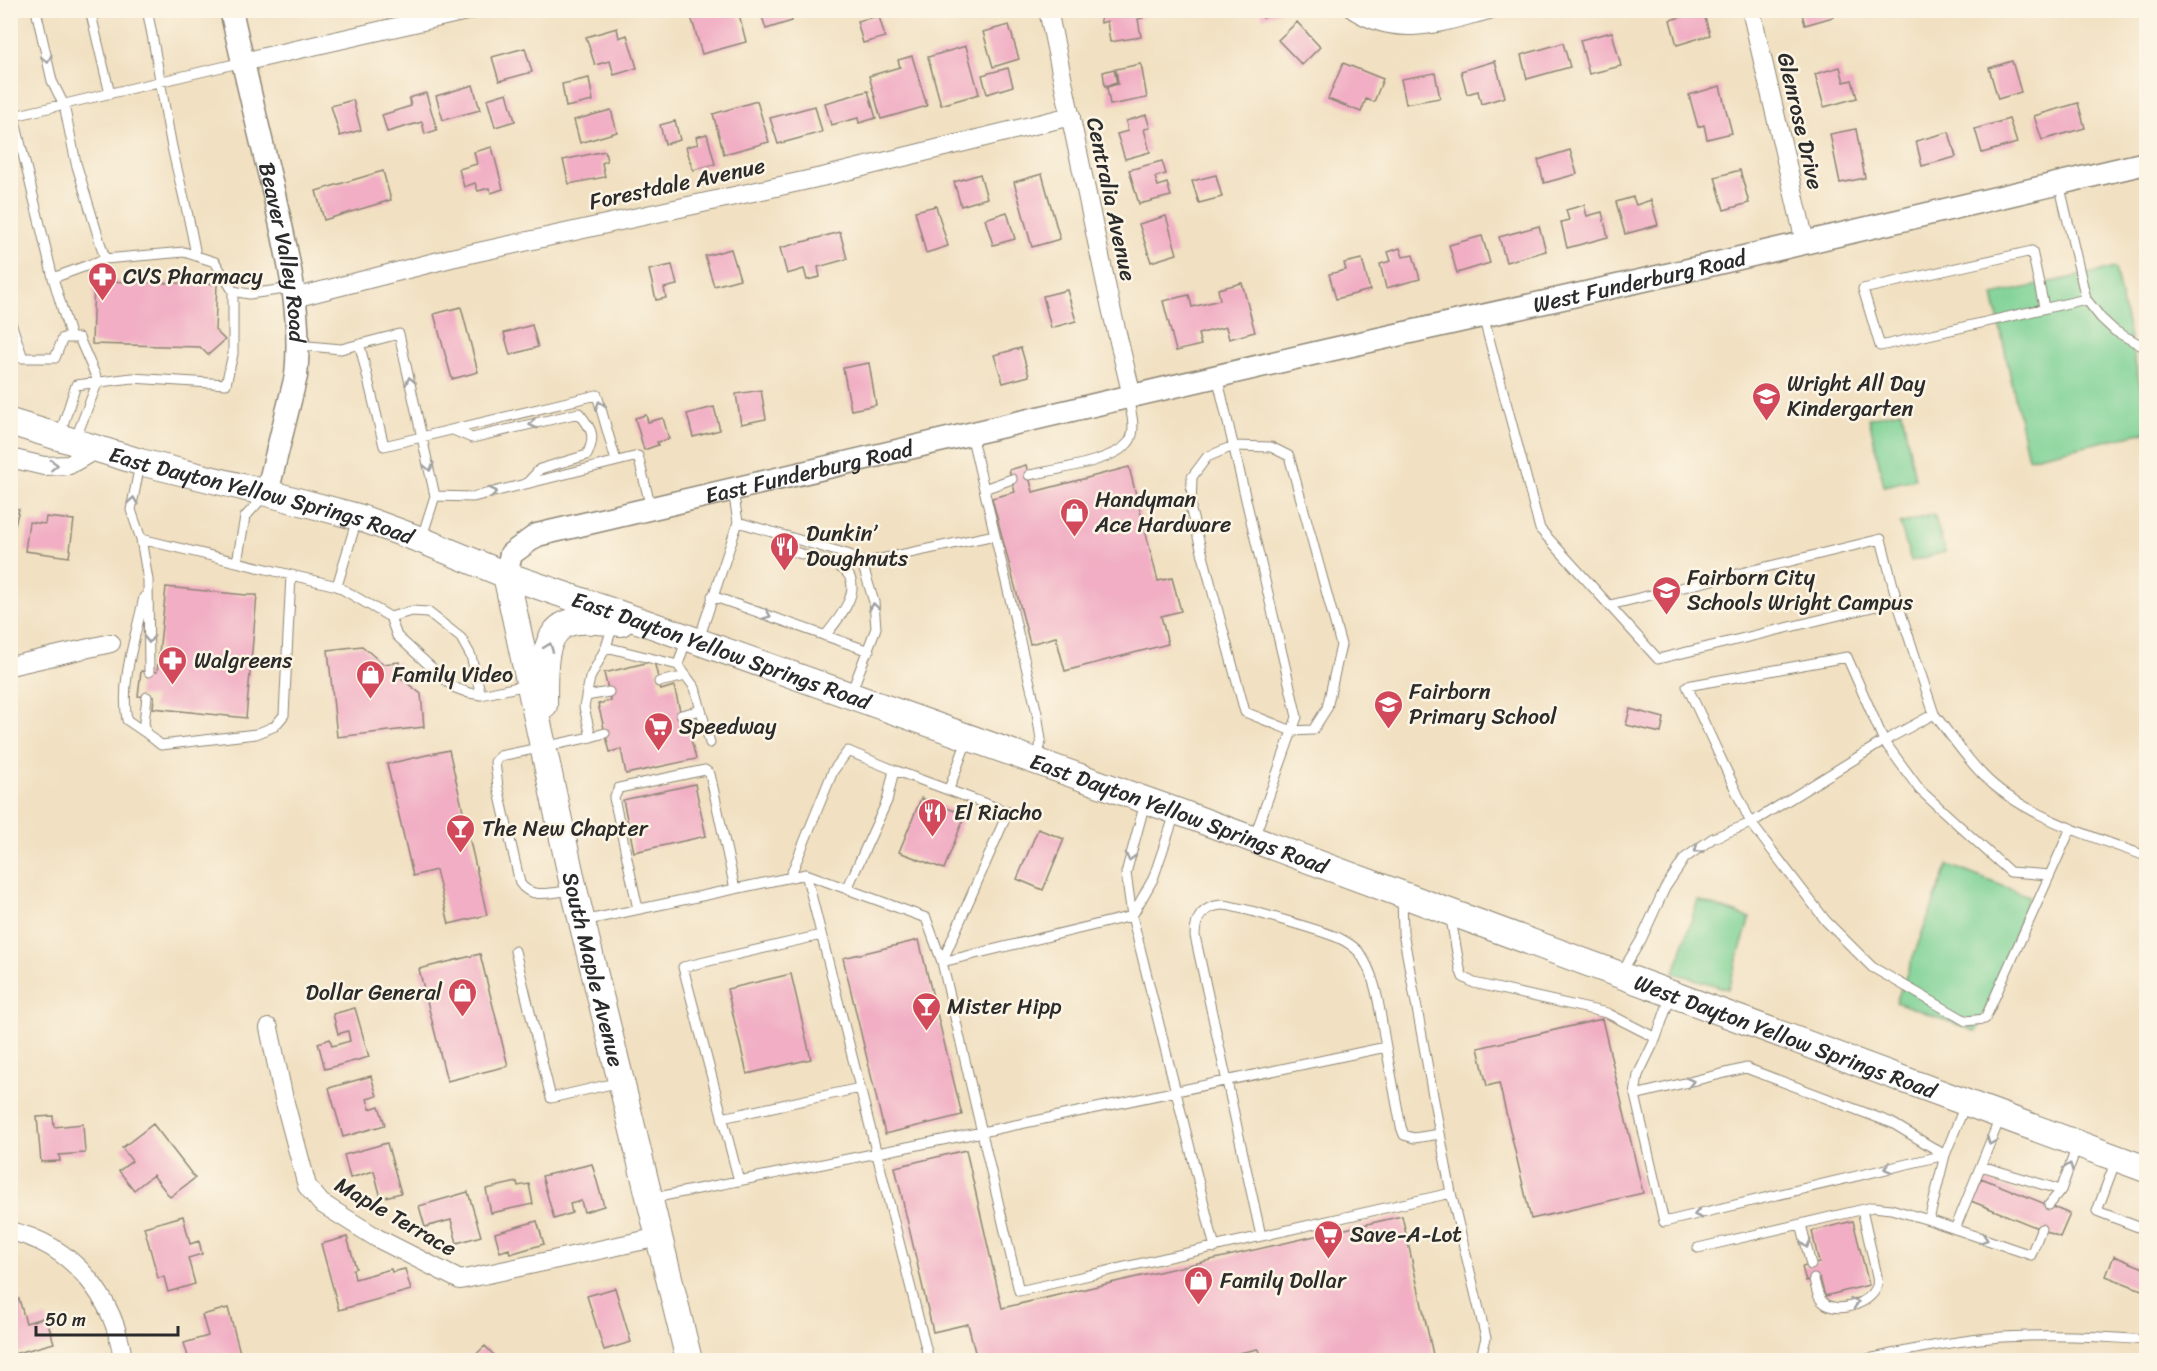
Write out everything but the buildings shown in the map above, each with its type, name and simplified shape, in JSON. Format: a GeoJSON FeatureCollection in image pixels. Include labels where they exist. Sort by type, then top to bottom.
{"type":"FeatureCollection","features":[{"type":"Feature","properties":{"kind":"main road","name":"East Dayton Yellow Springs Road"},"geometry":{"type":"LineString","coordinates":[[10,422],[140,462],[267,492],[358,517],[506,575],[1176,811],[1413,898]]}},
{"type":"Feature","properties":{"kind":"main road","name":"South Maple Avenue"},"geometry":{"type":"LineString","coordinates":[[506,575],[575,890],[689,1360]]}},
{"type":"Feature","properties":{"kind":"main road"},"geometry":{"type":"LineString","coordinates":[[543,747],[545,656],[548,644],[559,629],[572,622],[649,624]]}},
{"type":"Feature","properties":{"kind":"main road","name":"West Dayton Yellow Springs Road"},"geometry":{"type":"LineString","coordinates":[[1413,898],[2146,1169]]}},
{"type":"Feature","properties":{"kind":"street","name":"Beaver Valley Road"},"geometry":{"type":"LineString","coordinates":[[231,10],[289,261],[298,345],[296,376],[267,492]]}},
{"type":"Feature","properties":{"kind":"street"},"geometry":{"type":"LineString","coordinates":[[243,62],[471,10]]}},
{"type":"Feature","properties":{"kind":"street","name":"Centralia Avenue"},"geometry":{"type":"LineString","coordinates":[[1048,10],[1130,396]]}},
{"type":"Feature","properties":{"kind":"street"},"geometry":{"type":"LineString","coordinates":[[1356,11],[1379,22],[1407,27],[1425,26],[1489,10]]}},
{"type":"Feature","properties":{"kind":"street","name":"Glenrose Drive"},"geometry":{"type":"LineString","coordinates":[[1751,10],[1805,242]]}},
{"type":"Feature","properties":{"kind":"street","name":"Forestdale Avenue"},"geometry":{"type":"LineString","coordinates":[[294,293],[826,176],[1071,116]]}},
{"type":"Feature","properties":{"kind":"street","name":"West Funderburg Road"},"geometry":{"type":"LineString","coordinates":[[1130,396],[2146,163]]}},
{"type":"Feature","properties":{"kind":"street","name":"East Funderburg Road"},"geometry":{"type":"LineString","coordinates":[[506,575],[511,554],[537,536],[1130,396]]}},
{"type":"Feature","properties":{"kind":"street"},"geometry":{"type":"LineString","coordinates":[[10,458],[44,466],[69,465],[76,443]]}},
{"type":"Feature","properties":{"kind":"street"},"geometry":{"type":"LineString","coordinates":[[10,666],[111,643]]}},
{"type":"Feature","properties":{"kind":"street","name":"Maple Terrace"},"geometry":{"type":"LineString","coordinates":[[269,1028],[284,1099],[307,1186],[321,1203],[377,1238],[460,1280],[659,1237]]}},
{"type":"Feature","properties":{"kind":"street"},"geometry":{"type":"LineString","coordinates":[[10,1231],[46,1244],[67,1257],[86,1275],[98,1290],[114,1320],[123,1360]]}},
{"type":"Feature","properties":{"kind":"lane"},"geometry":{"type":"LineString","coordinates":[[36,10],[52,81],[64,105],[76,163],[105,259]]}},
{"type":"Feature","properties":{"kind":"lane"},"geometry":{"type":"LineString","coordinates":[[90,10],[110,94]]}},
{"type":"Feature","properties":{"kind":"lane"},"geometry":{"type":"LineString","coordinates":[[147,10],[158,59],[172,147],[189,212],[196,256]]}},
{"type":"Feature","properties":{"kind":"lane"},"geometry":{"type":"LineString","coordinates":[[76,443],[98,381],[75,338],[53,278],[12,117],[243,62]]}},
{"type":"Feature","properties":{"kind":"lane"},"geometry":{"type":"LineString","coordinates":[[2059,183],[2086,299],[2115,331],[2146,348]]}},
{"type":"Feature","properties":{"kind":"lane"},"geometry":{"type":"LineString","coordinates":[[2044,307],[2032,251],[1863,289],[1880,346],[2086,299]]}},
{"type":"Feature","properties":{"kind":"lane"},"geometry":{"type":"LineString","coordinates":[[53,278],[105,259],[184,252],[215,262],[233,291],[233,354],[226,384],[132,378],[76,385],[76,443]]}},
{"type":"Feature","properties":{"kind":"lane"},"geometry":{"type":"LineString","coordinates":[[233,291],[249,294],[294,293]]}},
{"type":"Feature","properties":{"kind":"lane"},"geometry":{"type":"LineString","coordinates":[[1483,316],[1540,530],[1658,659],[1897,601]]}},
{"type":"Feature","properties":{"kind":"lane"},"geometry":{"type":"LineString","coordinates":[[10,320],[22,358]]}},
{"type":"Feature","properties":{"kind":"lane"},"geometry":{"type":"LineString","coordinates":[[298,345],[341,349],[360,346],[399,334],[435,496],[421,540]]}},
{"type":"Feature","properties":{"kind":"lane"},"geometry":{"type":"LineString","coordinates":[[10,355],[22,358],[55,358],[63,338],[75,338]]}},
{"type":"Feature","properties":{"kind":"lane"},"geometry":{"type":"LineString","coordinates":[[360,346],[384,446],[597,395],[616,461]]}},
{"type":"Feature","properties":{"kind":"lane"},"geometry":{"type":"LineString","coordinates":[[1217,376],[1297,717],[1253,840]]}},
{"type":"Feature","properties":{"kind":"lane"},"geometry":{"type":"LineString","coordinates":[[1029,475],[1118,452],[1131,439],[1133,427],[1130,396]]}},
{"type":"Feature","properties":{"kind":"lane"},"geometry":{"type":"LineString","coordinates":[[453,430],[472,438],[579,413],[590,426],[593,442],[587,455],[540,469],[527,483]]}},
{"type":"Feature","properties":{"kind":"lane"},"geometry":{"type":"LineString","coordinates":[[971,434],[1037,713],[1041,740],[1038,762]]}},
{"type":"Feature","properties":{"kind":"lane"},"geometry":{"type":"LineString","coordinates":[[1233,446],[1271,447],[1289,456],[1341,645],[1327,708],[1313,730],[1292,731],[1245,712],[1191,511],[1192,477],[1207,457],[1233,446]]}},
{"type":"Feature","properties":{"kind":"lane"},"geometry":{"type":"LineString","coordinates":[[435,496],[473,496],[638,456],[651,509]]}},
{"type":"Feature","properties":{"kind":"lane"},"geometry":{"type":"LineString","coordinates":[[140,462],[131,510],[141,539],[148,580],[149,672]]}},
{"type":"Feature","properties":{"kind":"lane"},"geometry":{"type":"LineString","coordinates":[[984,489],[1012,479]]}},
{"type":"Feature","properties":{"kind":"lane"},"geometry":{"type":"LineString","coordinates":[[678,665],[712,596],[738,522],[733,490]]}},
{"type":"Feature","properties":{"kind":"lane"},"geometry":{"type":"LineString","coordinates":[[237,562],[245,517],[267,492]]}},
{"type":"Feature","properties":{"kind":"lane"},"geometry":{"type":"LineString","coordinates":[[337,586],[358,517]]}},
{"type":"Feature","properties":{"kind":"lane"},"geometry":{"type":"LineString","coordinates":[[738,522],[850,555],[862,563],[874,602],[876,628],[850,696]]}},
{"type":"Feature","properties":{"kind":"lane"},"geometry":{"type":"LineString","coordinates":[[862,563],[995,535]]}},
{"type":"Feature","properties":{"kind":"lane"},"geometry":{"type":"LineString","coordinates":[[141,539],[337,586],[390,617],[398,636],[453,687],[481,694],[530,685]]}},
{"type":"Feature","properties":{"kind":"lane"},"geometry":{"type":"LineString","coordinates":[[1610,605],[1881,539],[1897,601],[1934,714],[1983,776],[2020,803],[2071,828],[2146,856]]}},
{"type":"Feature","properties":{"kind":"lane"},"geometry":{"type":"LineString","coordinates":[[795,552],[838,567],[849,577],[851,585],[847,606],[825,636]]}},
{"type":"Feature","properties":{"kind":"lane"},"geometry":{"type":"LineString","coordinates":[[148,580],[129,664],[124,704],[128,720],[161,745],[256,734],[275,726],[284,715],[291,575]]}},
{"type":"Feature","properties":{"kind":"lane"},"geometry":{"type":"LineString","coordinates":[[712,596],[868,651]]}},
{"type":"Feature","properties":{"kind":"lane"},"geometry":{"type":"LineString","coordinates":[[390,617],[412,611],[428,612],[461,638],[471,656],[481,694]]}},
{"type":"Feature","properties":{"kind":"lane"},"geometry":{"type":"LineString","coordinates":[[591,737],[584,707],[586,696],[590,678],[606,647],[613,622]]}},
{"type":"Feature","properties":{"kind":"lane"},"geometry":{"type":"LineString","coordinates":[[606,647],[678,665],[695,688],[710,743]]}},
{"type":"Feature","properties":{"kind":"lane"},"geometry":{"type":"LineString","coordinates":[[2050,875],[2010,872],[1920,790],[1884,741],[1846,657],[1687,686],[1751,823],[1827,921],[1872,967],[1966,1021],[1984,1018],[2050,875],[2071,828]]}},
{"type":"Feature","properties":{"kind":"lane"},"geometry":{"type":"LineString","coordinates":[[659,682],[686,676]]}},
{"type":"Feature","properties":{"kind":"lane"},"geometry":{"type":"LineString","coordinates":[[586,696],[609,692]]}},
{"type":"Feature","properties":{"kind":"lane"},"geometry":{"type":"LineString","coordinates":[[146,733],[144,722],[147,697]]}},
{"type":"Feature","properties":{"kind":"lane"},"geometry":{"type":"LineString","coordinates":[[681,715],[701,710]]}},
{"type":"Feature","properties":{"kind":"lane"},"geometry":{"type":"LineString","coordinates":[[1620,975],[1641,940],[1665,888],[1685,858],[1713,838],[1751,823],[1884,741],[1934,714]]}},
{"type":"Feature","properties":{"kind":"lane"},"geometry":{"type":"LineString","coordinates":[[575,890],[537,894],[524,889],[520,883],[498,788],[495,762],[500,756],[605,733]]}},
{"type":"Feature","properties":{"kind":"lane"},"geometry":{"type":"LineString","coordinates":[[949,789],[968,738]]}},
{"type":"Feature","properties":{"kind":"lane"},"geometry":{"type":"LineString","coordinates":[[790,877],[833,771],[848,751],[1008,812],[942,962]]}},
{"type":"Feature","properties":{"kind":"lane"},"geometry":{"type":"LineString","coordinates":[[638,909],[614,798],[619,788],[705,770],[710,774],[735,889]]}},
{"type":"Feature","properties":{"kind":"lane"},"geometry":{"type":"LineString","coordinates":[[847,889],[887,801],[894,770]]}},
{"type":"Feature","properties":{"kind":"lane"},"geometry":{"type":"LineString","coordinates":[[1145,800],[1126,873],[1132,916],[1215,1248]]}},
{"type":"Feature","properties":{"kind":"lane"},"geometry":{"type":"LineString","coordinates":[[942,962],[1132,916],[1153,879],[1176,811]]}},
{"type":"Feature","properties":{"kind":"lane"},"geometry":{"type":"LineString","coordinates":[[806,874],[929,1360]]}},
{"type":"Feature","properties":{"kind":"lane"},"geometry":{"type":"LineString","coordinates":[[583,921],[806,874],[927,918],[942,962],[1019,1291],[1451,1193]]}},
{"type":"Feature","properties":{"kind":"lane"},"geometry":{"type":"LineString","coordinates":[[1413,898],[1403,933],[1451,1193],[1486,1338],[1480,1360]]}},
{"type":"Feature","properties":{"kind":"lane"},"geometry":{"type":"LineString","coordinates":[[1261,1236],[1195,936],[1195,924],[1200,915],[1221,905],[1242,909],[1338,938],[1356,949],[1371,976],[1404,1135],[1414,1138],[1440,1134]]}},
{"type":"Feature","properties":{"kind":"lane"},"geometry":{"type":"LineString","coordinates":[[1450,912],[1460,969],[1464,977],[1474,983],[1607,1013],[1656,1038]]}},
{"type":"Feature","properties":{"kind":"lane"},"geometry":{"type":"LineString","coordinates":[[739,1181],[682,967],[821,935]]}},
{"type":"Feature","properties":{"kind":"lane"},"geometry":{"type":"LineString","coordinates":[[515,951],[551,1098],[622,1081]]}},
{"type":"Feature","properties":{"kind":"lane"},"geometry":{"type":"LineString","coordinates":[[1671,995],[1656,1038],[1638,1075],[1635,1095],[1664,1222],[1945,1155]]}},
{"type":"Feature","properties":{"kind":"lane"},"geometry":{"type":"LineString","coordinates":[[650,1198],[876,1154],[1386,1047]]}},
{"type":"Feature","properties":{"kind":"lane"},"geometry":{"type":"LineString","coordinates":[[1635,1095],[1746,1068],[1892,1123],[1945,1155]]}},
{"type":"Feature","properties":{"kind":"lane"},"geometry":{"type":"LineString","coordinates":[[722,1118],[860,1088]]}},
{"type":"Feature","properties":{"kind":"lane"},"geometry":{"type":"LineString","coordinates":[[1929,1220],[1945,1155],[1966,1103]]}},
{"type":"Feature","properties":{"kind":"lane"},"geometry":{"type":"LineString","coordinates":[[1955,1229],[2001,1116]]}},
{"type":"Feature","properties":{"kind":"lane"},"geometry":{"type":"LineString","coordinates":[[2049,1205],[2061,1190],[2078,1144]]}},
{"type":"Feature","properties":{"kind":"lane"},"geometry":{"type":"LineString","coordinates":[[2116,1158],[2097,1211],[2146,1230]]}},
{"type":"Feature","properties":{"kind":"lane"},"geometry":{"type":"LineString","coordinates":[[1981,1166],[2061,1190]]}},
{"type":"Feature","properties":{"kind":"lane"},"geometry":{"type":"LineString","coordinates":[[1698,1248],[1873,1207],[1891,1209],[1929,1220],[2031,1255],[2041,1229]]}},
{"type":"Feature","properties":{"kind":"lane"},"geometry":{"type":"LineString","coordinates":[[1814,1280],[1824,1303],[1837,1307],[1855,1305],[1870,1296],[1877,1286],[1877,1276],[1862,1210]]}},
{"type":"Feature","properties":{"kind":"lane"},"geometry":{"type":"LineString","coordinates":[[1801,1224],[1811,1265]]}},
{"type":"Feature","properties":{"kind":"lane"},"geometry":{"type":"LineString","coordinates":[[1863,1360],[1917,1348],[1990,1338],[2105,1337],[2146,1340]]}},
{"type":"Feature","properties":{"kind":"green space"},"geometry":{"type":"Polygon","coordinates":[[[2115,268],[2146,413],[2146,432],[2028,458],[1993,295],[2115,268]]]}},
{"type":"Feature","properties":{"kind":"green space"},"geometry":{"type":"Polygon","coordinates":[[[1902,411],[1915,479],[1884,486],[1869,418],[1902,411]]]}},
{"type":"Feature","properties":{"kind":"green space"},"geometry":{"type":"Polygon","coordinates":[[[1934,514],[1945,552],[1911,561],[1900,524],[1934,514]]]}},
{"type":"Feature","properties":{"kind":"green space"},"geometry":{"type":"Polygon","coordinates":[[[1948,865],[2029,896],[1977,1032],[1896,1002],[1948,865]]]}},
{"type":"Feature","properties":{"kind":"green space"},"geometry":{"type":"Polygon","coordinates":[[[1698,900],[1750,918],[1728,989],[1674,973],[1698,900]]]}},
{"type":"Feature","properties":{"kind":"place","name":"CVS Pharmacy"},"geometry":{"type":"Point","coordinates":[102,302]}},
{"type":"Feature","properties":{"kind":"place","name":"Wright All Day Kindergarten"},"geometry":{"type":"Point","coordinates":[1766,422]}},
{"type":"Feature","properties":{"kind":"place","name":"Handyman Ace Hardware"},"geometry":{"type":"Point","coordinates":[1074,538]}},
{"type":"Feature","properties":{"kind":"place","name":"Dunkin’ Doughnuts"},"geometry":{"type":"Point","coordinates":[785,572]}},
{"type":"Feature","properties":{"kind":"place","name":"Fairborn City Schools Wright Campus"},"geometry":{"type":"Point","coordinates":[1666,616]}},
{"type":"Feature","properties":{"kind":"place","name":"Walgreens"},"geometry":{"type":"Point","coordinates":[173,686]}},
{"type":"Feature","properties":{"kind":"place","name":"Family Video"},"geometry":{"type":"Point","coordinates":[371,700]}},
{"type":"Feature","properties":{"kind":"place","name":"Fairborn Primary School"},"geometry":{"type":"Point","coordinates":[1388,730]}},
{"type":"Feature","properties":{"kind":"place","name":"Speedway"},"geometry":{"type":"Point","coordinates":[658,752]}},
{"type":"Feature","properties":{"kind":"place","name":"El Riacho"},"geometry":{"type":"Point","coordinates":[933,838]}},
{"type":"Feature","properties":{"kind":"place","name":"The New Chapter"},"geometry":{"type":"Point","coordinates":[461,854]}},
{"type":"Feature","properties":{"kind":"place","name":"Dollar General"},"geometry":{"type":"Point","coordinates":[463,1018]}},
{"type":"Feature","properties":{"kind":"place","name":"Mister Hipp"},"geometry":{"type":"Point","coordinates":[926,1032]}},
{"type":"Feature","properties":{"kind":"place","name":"Save-A-Lot"},"geometry":{"type":"Point","coordinates":[1329,1260]}},
{"type":"Feature","properties":{"kind":"place","name":"Family Dollar"},"geometry":{"type":"Point","coordinates":[1199,1306]}}]}
